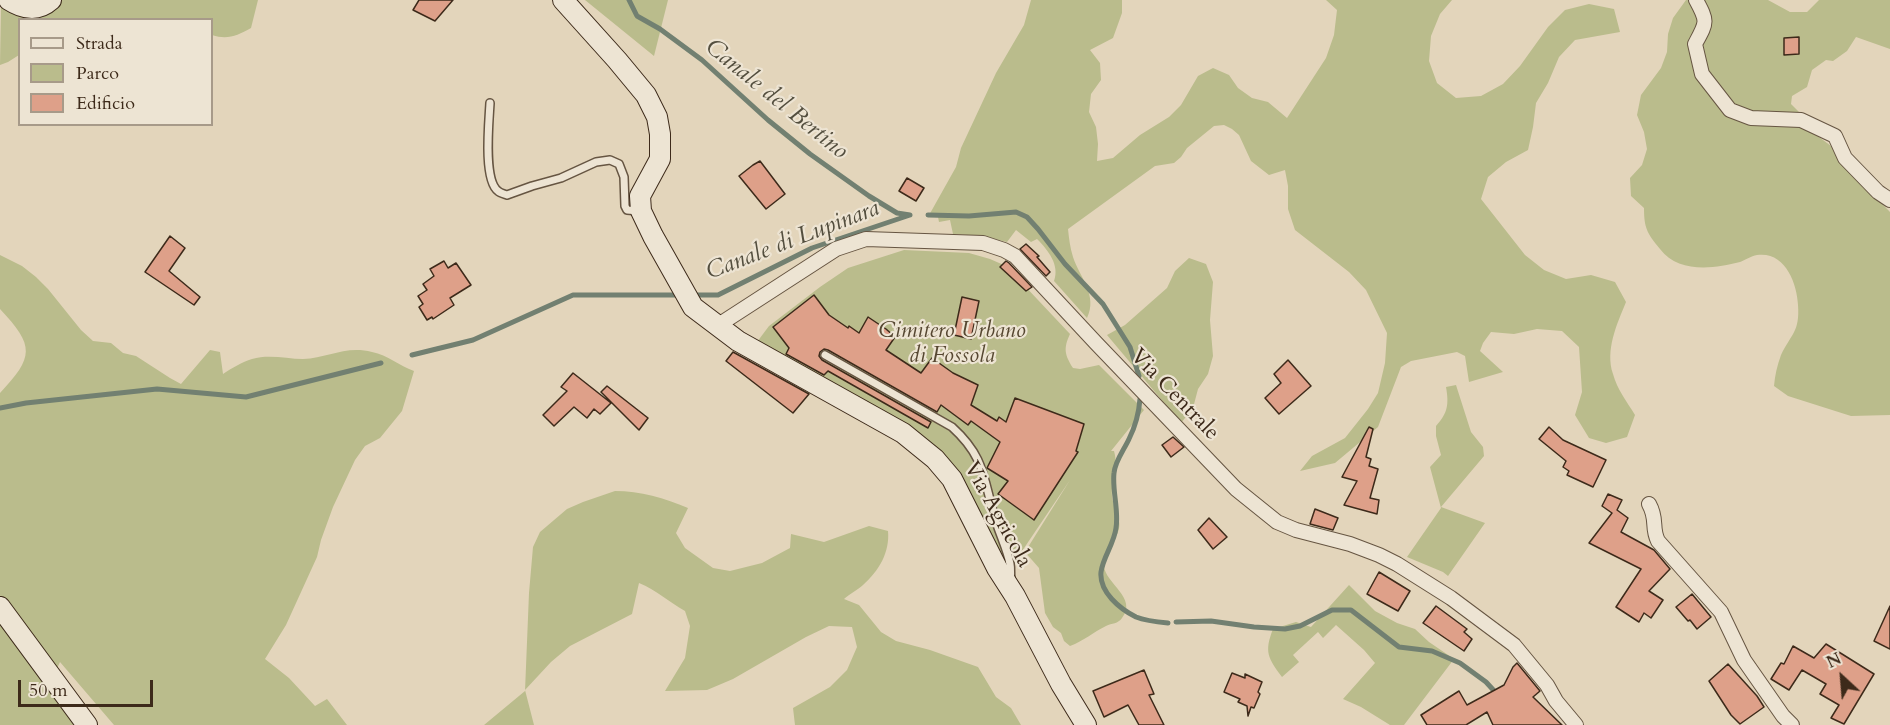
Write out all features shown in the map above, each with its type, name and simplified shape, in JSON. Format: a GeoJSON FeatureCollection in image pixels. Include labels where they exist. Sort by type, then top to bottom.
{"type":"FeatureCollection","features":[{"type":"Feature","properties":{"kind":"street"},"geometry":{"type":"LineString","coordinates":[[9,0],[24,8],[44,6],[51,0]]}},
{"type":"Feature","properties":{"kind":"street"},"geometry":{"type":"LineString","coordinates":[[563,0],[646,95],[657,117],[660,159],[640,196],[641,211]]}},
{"type":"Feature","properties":{"kind":"street"},"geometry":{"type":"LineString","coordinates":[[1696,0],[1704,15],[1705,25],[1695,44],[1702,74],[1730,110],[1751,118],[1801,120],[1835,136],[1845,158],[1878,192],[1890,200]]}},
{"type":"Feature","properties":{"kind":"street","name":"Via Agricola"},"geometry":{"type":"LineString","coordinates":[[641,211],[652,236],[693,307],[738,341],[903,433],[936,459],[952,479],[997,568],[1015,596],[1061,684],[1086,725]]}},
{"type":"Feature","properties":{"kind":"street","name":"Via Centrale"},"geometry":{"type":"LineString","coordinates":[[717,327],[836,249],[866,239],[983,243],[1004,250],[1015,256],[1236,489],[1260,510],[1277,522],[1296,530],[1350,544],[1379,555],[1418,576],[1514,645],[1576,725]]}},
{"type":"Feature","properties":{"kind":"street"},"geometry":{"type":"LineString","coordinates":[[1649,504],[1654,514],[1654,533],[1658,541],[1721,612],[1744,660],[1787,723],[1792,725]]}},
{"type":"Feature","properties":{"kind":"street"},"geometry":{"type":"LineString","coordinates":[[0,607],[87,725]]}},
{"type":"Feature","properties":{"kind":"lane"},"geometry":{"type":"LineString","coordinates":[[490,103],[489,166],[492,182],[497,191],[507,195],[561,178],[596,162],[610,160],[620,164],[624,177],[627,210],[641,211]]}},
{"type":"Feature","properties":{"kind":"lane"},"geometry":{"type":"LineString","coordinates":[[825,355],[952,427],[967,440],[983,471],[994,516],[1010,563],[1015,596]]}},
{"type":"Feature","properties":{"kind":"green space"},"geometry":{"type":"Polygon","coordinates":[[[58,0],[258,0],[251,28],[227,37],[213,35],[213,18],[18,18],[18,56],[0,65],[1,6],[22,13],[58,0]]]}},
{"type":"Feature","properties":{"kind":"green space"},"geometry":{"type":"Polygon","coordinates":[[[585,0],[668,0],[654,56],[585,0]]]}},
{"type":"Feature","properties":{"kind":"green space"},"geometry":{"type":"Polygon","coordinates":[[[1031,0],[1122,0],[1122,13],[1113,38],[1090,50],[1100,63],[1101,80],[1091,94],[1089,112],[1096,127],[1097,161],[1113,158],[1140,135],[1169,117],[1181,105],[1198,76],[1213,68],[1229,75],[1238,88],[1252,98],[1268,102],[1287,118],[1326,58],[1334,35],[1337,10],[1326,0],[1452,0],[1440,14],[1431,36],[1429,61],[1437,83],[1456,98],[1481,96],[1503,84],[1520,66],[1548,27],[1565,10],[1589,4],[1614,9],[1620,32],[1575,40],[1559,57],[1536,103],[1528,150],[1506,162],[1488,177],[1481,199],[1525,255],[1544,270],[1566,279],[1591,275],[1615,282],[1626,302],[1613,337],[1610,356],[1617,385],[1635,415],[1627,437],[1606,443],[1589,438],[1575,415],[1582,392],[1579,347],[1562,331],[1537,329],[1514,334],[1491,332],[1480,351],[1503,372],[1469,382],[1465,356],[1457,352],[1411,361],[1401,367],[1378,427],[1335,463],[1300,471],[1312,456],[1345,438],[1368,409],[1378,393],[1385,363],[1387,333],[1366,290],[1349,272],[1295,230],[1288,209],[1285,170],[1269,175],[1251,161],[1239,135],[1224,125],[1214,126],[1187,148],[1174,163],[1155,166],[1068,229],[1073,257],[1089,294],[1090,310],[1087,318],[1054,281],[1054,264],[1049,253],[1037,239],[1031,242],[1016,230],[1007,242],[981,236],[953,234],[950,220],[939,222],[938,217],[928,217],[956,167],[961,148],[996,73],[1024,25],[1031,0]]]}},
{"type":"Feature","properties":{"kind":"green space"},"geometry":{"type":"Polygon","coordinates":[[[1686,0],[1768,0],[1790,12],[1807,12],[1819,0],[1890,0],[1890,49],[1856,37],[1847,51],[1833,61],[1826,60],[1812,70],[1807,87],[1792,96],[1791,104],[1808,121],[1819,137],[1831,146],[1844,165],[1890,212],[1890,415],[1851,416],[1788,396],[1774,386],[1781,355],[1798,321],[1795,287],[1788,270],[1782,263],[1767,255],[1757,255],[1740,262],[1719,266],[1686,266],[1667,257],[1647,230],[1644,208],[1631,196],[1630,178],[1642,165],[1647,149],[1644,132],[1637,115],[1641,95],[1661,68],[1667,52],[1668,34],[1673,18],[1686,0]]]}},
{"type":"Feature","properties":{"kind":"green space","name":"Cimitero Urbano di Fossola"},"geometry":{"type":"Polygon","coordinates":[[[904,250],[969,253],[1006,266],[1070,334],[1066,352],[1073,368],[1099,365],[1144,410],[1111,451],[1114,451],[1116,463],[1112,496],[1119,518],[1119,528],[1107,551],[1104,566],[1109,578],[1124,597],[1126,611],[1119,621],[1101,628],[1075,644],[1070,646],[1064,641],[1061,633],[1053,627],[1045,613],[1039,568],[1025,552],[1070,480],[1014,563],[1002,564],[954,467],[757,342],[769,326],[848,268],[904,250]]]}},
{"type":"Feature","properties":{"kind":"green space"},"geometry":{"type":"Polygon","coordinates":[[[0,255],[22,266],[36,277],[93,341],[111,343],[123,353],[136,356],[181,384],[210,350],[220,352],[223,374],[252,359],[271,357],[303,359],[354,350],[378,353],[414,371],[402,411],[380,438],[365,446],[355,460],[333,507],[317,557],[286,625],[265,659],[289,678],[315,706],[327,699],[347,725],[114,725],[60,662],[55,673],[77,725],[0,725],[0,393],[19,370],[26,351],[20,333],[0,309],[0,255]]]}},
{"type":"Feature","properties":{"kind":"green space"},"geometry":{"type":"Polygon","coordinates":[[[1189,258],[1206,264],[1213,282],[1210,320],[1213,356],[1208,374],[1198,389],[1193,408],[1181,423],[1107,335],[1125,325],[1167,288],[1175,271],[1189,258]]]}},
{"type":"Feature","properties":{"kind":"green space"},"geometry":{"type":"Polygon","coordinates":[[[1456,385],[1471,432],[1483,447],[1484,456],[1441,507],[1485,523],[1448,576],[1407,557],[1441,508],[1430,467],[1441,455],[1436,426],[1447,408],[1446,387],[1456,385]]]}},
{"type":"Feature","properties":{"kind":"green space"},"geometry":{"type":"Polygon","coordinates":[[[615,491],[624,491],[652,496],[688,508],[676,533],[685,548],[713,568],[730,571],[762,563],[790,548],[791,534],[824,542],[869,526],[888,531],[885,554],[874,574],[844,599],[859,605],[881,632],[896,641],[978,667],[996,697],[1011,708],[1021,725],[795,725],[793,708],[830,687],[847,670],[857,647],[852,627],[829,626],[733,679],[707,690],[665,691],[685,658],[690,626],[685,611],[639,583],[632,614],[570,646],[551,662],[525,690],[533,547],[540,532],[567,509],[615,491]]]}},
{"type":"Feature","properties":{"kind":"green space"},"geometry":{"type":"Polygon","coordinates":[[[1349,585],[1375,611],[1397,623],[1415,629],[1454,659],[1404,725],[1390,725],[1343,699],[1375,663],[1336,625],[1323,638],[1318,632],[1293,655],[1299,662],[1282,677],[1271,660],[1268,649],[1273,629],[1296,622],[1311,627],[1349,585]]]}},
{"type":"Feature","properties":{"kind":"green space"},"geometry":{"type":"Polygon","coordinates":[[[525,691],[534,725],[484,725],[525,691]]]}},
{"type":"Feature","properties":{"kind":"building"},"geometry":{"type":"Polygon","coordinates":[[[419,0],[453,0],[435,21],[413,10],[419,0]]]}},
{"type":"Feature","properties":{"kind":"building"},"geometry":{"type":"Polygon","coordinates":[[[1799,37],[1799,54],[1784,55],[1784,38],[1799,37]]]}},
{"type":"Feature","properties":{"kind":"building"},"geometry":{"type":"Polygon","coordinates":[[[760,161],[785,194],[766,209],[739,176],[760,161]]]}},
{"type":"Feature","properties":{"kind":"building"},"geometry":{"type":"Polygon","coordinates":[[[907,178],[924,188],[916,201],[899,191],[907,178]]]}},
{"type":"Feature","properties":{"kind":"building"},"geometry":{"type":"Polygon","coordinates":[[[170,236],[185,248],[169,271],[200,297],[194,305],[145,272],[170,236]]]}},
{"type":"Feature","properties":{"kind":"building"},"geometry":{"type":"Polygon","coordinates":[[[1026,244],[1039,256],[1037,257],[1050,272],[1046,276],[1020,249],[1026,244]]]}},
{"type":"Feature","properties":{"kind":"building"},"geometry":{"type":"Polygon","coordinates":[[[444,261],[448,268],[456,263],[471,285],[450,298],[454,305],[433,319],[432,317],[427,320],[419,307],[423,304],[418,296],[427,290],[423,284],[434,276],[430,269],[444,261]]]}},
{"type":"Feature","properties":{"kind":"building"},"geometry":{"type":"Polygon","coordinates":[[[1006,261],[1032,287],[1026,291],[1000,267],[1006,261]]]}},
{"type":"Feature","properties":{"kind":"building"},"geometry":{"type":"Polygon","coordinates":[[[814,295],[829,315],[848,328],[849,326],[859,333],[868,317],[886,329],[895,337],[886,350],[921,373],[932,358],[953,373],[978,385],[971,405],[997,421],[999,417],[1006,422],[1015,398],[1084,424],[1076,451],[1078,452],[1034,520],[998,494],[1008,481],[987,468],[1000,442],[971,421],[968,425],[941,405],[937,412],[828,350],[824,349],[820,352],[819,356],[822,360],[931,422],[928,428],[828,371],[824,375],[786,354],[789,348],[773,327],[814,295]]]}},
{"type":"Feature","properties":{"kind":"building"},"geometry":{"type":"Polygon","coordinates":[[[962,297],[979,301],[971,339],[954,335],[962,297]]]}},
{"type":"Feature","properties":{"kind":"building"},"geometry":{"type":"Polygon","coordinates":[[[733,352],[809,394],[793,413],[726,361],[733,352]]]}},
{"type":"Feature","properties":{"kind":"building"},"geometry":{"type":"Polygon","coordinates":[[[1288,360],[1311,386],[1279,414],[1265,398],[1281,383],[1274,374],[1288,360]]]}},
{"type":"Feature","properties":{"kind":"building"},"geometry":{"type":"Polygon","coordinates":[[[573,373],[611,403],[600,414],[594,409],[587,418],[574,407],[554,426],[543,415],[567,391],[561,387],[573,373]]]}},
{"type":"Feature","properties":{"kind":"building"},"geometry":{"type":"Polygon","coordinates":[[[607,386],[648,418],[639,430],[601,392],[607,386]]]}},
{"type":"Feature","properties":{"kind":"building"},"geometry":{"type":"Polygon","coordinates":[[[1369,427],[1373,429],[1366,457],[1371,459],[1369,466],[1378,469],[1370,498],[1379,500],[1377,514],[1344,505],[1357,481],[1342,477],[1369,427]]]}},
{"type":"Feature","properties":{"kind":"building"},"geometry":{"type":"Polygon","coordinates":[[[1549,427],[1563,440],[1606,460],[1593,487],[1567,475],[1569,471],[1563,467],[1566,461],[1539,439],[1549,427]]]}},
{"type":"Feature","properties":{"kind":"building"},"geometry":{"type":"Polygon","coordinates":[[[1173,437],[1184,447],[1171,457],[1162,445],[1173,437]]]}},
{"type":"Feature","properties":{"kind":"building"},"geometry":{"type":"Polygon","coordinates":[[[1608,494],[1622,500],[1617,510],[1628,518],[1621,532],[1654,550],[1670,569],[1649,591],[1663,600],[1651,618],[1644,613],[1639,622],[1616,607],[1641,569],[1589,543],[1612,513],[1602,506],[1608,494]]]}},
{"type":"Feature","properties":{"kind":"building"},"geometry":{"type":"Polygon","coordinates":[[[1315,509],[1338,518],[1333,530],[1310,524],[1315,509]]]}},
{"type":"Feature","properties":{"kind":"building"},"geometry":{"type":"Polygon","coordinates":[[[1209,518],[1227,537],[1213,549],[1198,530],[1209,518]]]}},
{"type":"Feature","properties":{"kind":"building"},"geometry":{"type":"Polygon","coordinates":[[[1379,572],[1410,591],[1398,611],[1367,594],[1379,572]]]}},
{"type":"Feature","properties":{"kind":"building"},"geometry":{"type":"Polygon","coordinates":[[[1692,594],[1711,617],[1697,629],[1676,607],[1692,594]]]}},
{"type":"Feature","properties":{"kind":"building"},"geometry":{"type":"Polygon","coordinates":[[[1436,606],[1467,629],[1464,632],[1472,639],[1464,651],[1423,623],[1436,606]]]}},
{"type":"Feature","properties":{"kind":"building"},"geometry":{"type":"Polygon","coordinates":[[[1890,606],[1890,649],[1874,641],[1890,606]]]}},
{"type":"Feature","properties":{"kind":"building"},"geometry":{"type":"Polygon","coordinates":[[[1826,644],[1874,674],[1844,724],[1831,718],[1839,705],[1820,694],[1826,684],[1802,670],[1789,690],[1771,679],[1781,663],[1784,664],[1793,646],[1814,658],[1826,644]]]}},
{"type":"Feature","properties":{"kind":"building"},"geometry":{"type":"Polygon","coordinates":[[[1517,663],[1540,691],[1533,697],[1562,725],[1493,725],[1487,712],[1466,725],[1427,725],[1421,715],[1459,691],[1467,705],[1504,685],[1517,663]]]}},
{"type":"Feature","properties":{"kind":"building"},"geometry":{"type":"Polygon","coordinates":[[[1728,664],[1764,707],[1740,724],[1731,715],[1709,681],[1728,664]]]}},
{"type":"Feature","properties":{"kind":"building"},"geometry":{"type":"Polygon","coordinates":[[[1144,670],[1154,694],[1149,695],[1164,725],[1139,725],[1128,705],[1104,717],[1093,691],[1144,670]]]}},
{"type":"Feature","properties":{"kind":"building"},"geometry":{"type":"Polygon","coordinates":[[[1232,673],[1245,678],[1245,674],[1262,682],[1258,692],[1260,694],[1248,716],[1247,706],[1238,702],[1240,699],[1224,692],[1232,673]]]}},
{"type":"Feature","properties":{"kind":"waterway","name":"Canale del Bertino"},"geometry":{"type":"LineString","coordinates":[[629,0],[637,16],[660,29],[702,60],[768,120],[810,154],[869,196],[897,213],[910,215]]}},
{"type":"Feature","properties":{"kind":"waterway"},"geometry":{"type":"LineString","coordinates":[[928,215],[969,216],[1016,212],[1027,217],[1065,264],[1103,304],[1130,347],[1139,376]]}},
{"type":"Feature","properties":{"kind":"waterway","name":"Canale di Lupinara"},"geometry":{"type":"LineString","coordinates":[[692,295],[718,295],[812,248],[910,215]]}},
{"type":"Feature","properties":{"kind":"waterway","name":"Canale di Lupinara"},"geometry":{"type":"LineString","coordinates":[[412,355],[473,340],[573,295],[682,295]]}},
{"type":"Feature","properties":{"kind":"waterway","name":"Canale di Lupinara"},"geometry":{"type":"LineString","coordinates":[[0,408],[26,403],[157,389],[246,397],[381,363]]}},
{"type":"Feature","properties":{"kind":"waterway"},"geometry":{"type":"LineString","coordinates":[[1140,399],[1133,430],[1115,469],[1116,528],[1102,566],[1101,579],[1107,593],[1117,605],[1130,614],[1168,623]]}},
{"type":"Feature","properties":{"kind":"waterway"},"geometry":{"type":"LineString","coordinates":[[1176,622],[1211,621],[1285,629],[1300,626],[1332,610],[1351,610],[1399,647],[1432,651],[1460,663],[1486,682],[1497,694]]}}]}
